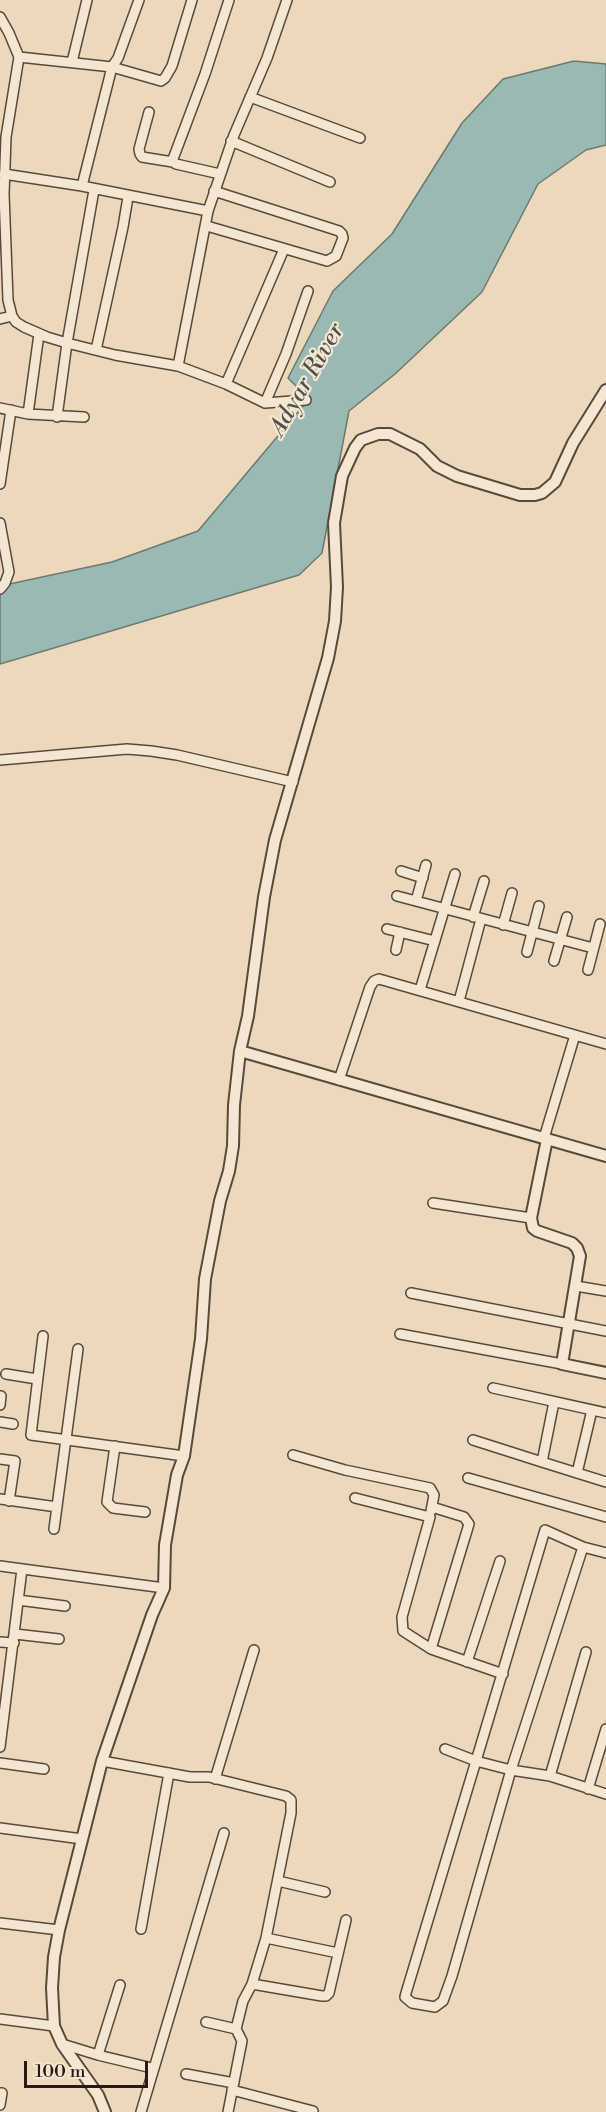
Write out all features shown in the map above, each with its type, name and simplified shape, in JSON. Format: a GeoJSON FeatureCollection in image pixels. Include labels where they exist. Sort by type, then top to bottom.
{"type":"FeatureCollection","features":[{"type":"Feature","properties":{"kind":"street"},"geometry":{"type":"LineString","coordinates":[[72,62],[87,0]]}},
{"type":"Feature","properties":{"kind":"street"},"geometry":{"type":"LineString","coordinates":[[82,186],[112,67],[118,58],[139,0]]}},
{"type":"Feature","properties":{"kind":"street"},"geometry":{"type":"LineString","coordinates":[[19,57],[112,67],[161,81],[172,66],[192,0]]}},
{"type":"Feature","properties":{"kind":"street"},"geometry":{"type":"LineString","coordinates":[[173,162],[206,74],[229,0]]}},
{"type":"Feature","properties":{"kind":"street"},"geometry":{"type":"LineString","coordinates":[[178,366],[207,226],[208,211],[231,141],[267,58],[287,0]]}},
{"type":"Feature","properties":{"kind":"street"},"geometry":{"type":"LineString","coordinates":[[0,17],[19,57],[3,136],[2,194],[4,299],[16,322],[39,334],[67,343],[178,366],[226,384],[265,403],[306,400]]}},
{"type":"Feature","properties":{"kind":"street"},"geometry":{"type":"LineString","coordinates":[[250,97],[360,138]]}},
{"type":"Feature","properties":{"kind":"street"},"geometry":{"type":"LineString","coordinates":[[149,112],[139,149],[142,157],[220,174]]}},
{"type":"Feature","properties":{"kind":"street"},"geometry":{"type":"LineString","coordinates":[[231,141],[330,182]]}},
{"type":"Feature","properties":{"kind":"street"},"geometry":{"type":"LineString","coordinates":[[4,174],[82,186],[128,197],[208,211]]}},
{"type":"Feature","properties":{"kind":"street"},"geometry":{"type":"LineString","coordinates":[[57,417],[67,343],[94,190]]}},
{"type":"Feature","properties":{"kind":"street"},"geometry":{"type":"LineString","coordinates":[[207,226],[327,261],[336,256],[343,238],[339,231],[214,191]]}},
{"type":"Feature","properties":{"kind":"street"},"geometry":{"type":"LineString","coordinates":[[96,350],[128,197]]}},
{"type":"Feature","properties":{"kind":"street"},"geometry":{"type":"LineString","coordinates":[[226,384],[284,249]]}},
{"type":"Feature","properties":{"kind":"street"},"geometry":{"type":"LineString","coordinates":[[265,403],[286,354],[308,291]]}},
{"type":"Feature","properties":{"kind":"street"},"geometry":{"type":"LineString","coordinates":[[0,319],[12,316]]}},
{"type":"Feature","properties":{"kind":"street"},"geometry":{"type":"LineString","coordinates":[[28,414],[39,334]]}},
{"type":"Feature","properties":{"kind":"street"},"geometry":{"type":"LineString","coordinates":[[105,2112],[98,2095],[62,2044],[54,2026],[52,1988],[59,1930],[102,1761],[152,1615],[164,1588],[165,1545],[177,1475],[184,1456],[201,1339],[205,1279],[220,1201],[230,1171],[240,1051],[248,1016],[264,897],[275,840],[328,658],[335,621],[337,587],[334,524],[335,506],[342,476],[361,440],[369,435],[390,434],[420,449],[437,466],[457,476],[512,493],[535,495],[542,493],[555,482],[573,443],[606,390]]}},
{"type":"Feature","properties":{"kind":"street"},"geometry":{"type":"LineString","coordinates":[[0,408],[28,414],[84,417]]}},
{"type":"Feature","properties":{"kind":"street"},"geometry":{"type":"LineString","coordinates":[[0,484],[12,410]]}},
{"type":"Feature","properties":{"kind":"street"},"geometry":{"type":"LineString","coordinates":[[0,523],[9,572],[0,589]]}},
{"type":"Feature","properties":{"kind":"street"},"geometry":{"type":"LineString","coordinates":[[0,760],[127,749],[177,755],[293,782]]}},
{"type":"Feature","properties":{"kind":"street"},"geometry":{"type":"LineString","coordinates":[[416,901],[426,865]]}},
{"type":"Feature","properties":{"kind":"street"},"geometry":{"type":"LineString","coordinates":[[401,872],[423,878]]}},
{"type":"Feature","properties":{"kind":"street"},"geometry":{"type":"LineString","coordinates":[[420,990],[455,874]]}},
{"type":"Feature","properties":{"kind":"street"},"geometry":{"type":"LineString","coordinates":[[459,1001],[484,881]]}},
{"type":"Feature","properties":{"kind":"street"},"geometry":{"type":"LineString","coordinates":[[503,925],[512,893]]}},
{"type":"Feature","properties":{"kind":"street"},"geometry":{"type":"LineString","coordinates":[[397,896],[593,948]]}},
{"type":"Feature","properties":{"kind":"street"},"geometry":{"type":"LineString","coordinates":[[527,952],[539,906]]}},
{"type":"Feature","properties":{"kind":"street"},"geometry":{"type":"LineString","coordinates":[[554,961],[567,916]]}},
{"type":"Feature","properties":{"kind":"street"},"geometry":{"type":"LineString","coordinates":[[588,970],[600,924]]}},
{"type":"Feature","properties":{"kind":"street"},"geometry":{"type":"LineString","coordinates":[[387,929],[435,941]]}},
{"type":"Feature","properties":{"kind":"street"},"geometry":{"type":"LineString","coordinates":[[396,950],[400,932]]}},
{"type":"Feature","properties":{"kind":"street"},"geometry":{"type":"LineString","coordinates":[[339,1080],[370,987],[374,981],[379,979],[606,1044]]}},
{"type":"Feature","properties":{"kind":"street"},"geometry":{"type":"LineString","coordinates":[[562,1364],[580,1256],[572,1243],[533,1228],[531,1218],[545,1138],[575,1035]]}},
{"type":"Feature","properties":{"kind":"street"},"geometry":{"type":"LineString","coordinates":[[240,1051],[606,1156]]}},
{"type":"Feature","properties":{"kind":"street"},"geometry":{"type":"LineString","coordinates":[[433,1203],[531,1218]]}},
{"type":"Feature","properties":{"kind":"street"},"geometry":{"type":"LineString","coordinates":[[576,1286],[606,1292]]}},
{"type":"Feature","properties":{"kind":"street"},"geometry":{"type":"LineString","coordinates":[[411,1293],[606,1331]]}},
{"type":"Feature","properties":{"kind":"street"},"geometry":{"type":"LineString","coordinates":[[400,1334],[606,1373]]}},
{"type":"Feature","properties":{"kind":"street"},"geometry":{"type":"LineString","coordinates":[[43,1336],[31,1435],[184,1456]]}},
{"type":"Feature","properties":{"kind":"street"},"geometry":{"type":"LineString","coordinates":[[54,1529],[78,1349]]}},
{"type":"Feature","properties":{"kind":"street"},"geometry":{"type":"LineString","coordinates":[[6,1374],[38,1379]]}},
{"type":"Feature","properties":{"kind":"street"},"geometry":{"type":"LineString","coordinates":[[493,1388],[606,1413]]}},
{"type":"Feature","properties":{"kind":"street"},"geometry":{"type":"LineString","coordinates":[[542,1462],[554,1402]]}},
{"type":"Feature","properties":{"kind":"street"},"geometry":{"type":"LineString","coordinates":[[577,1473],[592,1410]]}},
{"type":"Feature","properties":{"kind":"street"},"geometry":{"type":"LineString","coordinates":[[0,1422],[13,1424]]}},
{"type":"Feature","properties":{"kind":"street"},"geometry":{"type":"LineString","coordinates":[[472,1440],[606,1482]]}},
{"type":"Feature","properties":{"kind":"street"},"geometry":{"type":"LineString","coordinates":[[115,1446],[107,1502],[113,1508],[145,1512]]}},
{"type":"Feature","properties":{"kind":"street"},"geometry":{"type":"LineString","coordinates":[[293,1455],[345,1470],[430,1488],[434,1495],[431,1512],[401,1627],[403,1631],[431,1649],[503,1674]]}},
{"type":"Feature","properties":{"kind":"street"},"geometry":{"type":"LineString","coordinates":[[0,1459],[15,1461],[5,1500],[57,1507]]}},
{"type":"Feature","properties":{"kind":"street"},"geometry":{"type":"LineString","coordinates":[[468,1478],[606,1517]]}},
{"type":"Feature","properties":{"kind":"street"},"geometry":{"type":"LineString","coordinates":[[355,1498],[464,1517],[470,1524],[431,1649]]}},
{"type":"Feature","properties":{"kind":"street"},"geometry":{"type":"LineString","coordinates":[[584,1547],[511,1770],[462,1947],[443,2001],[435,2007],[412,2003],[405,1997],[406,1993],[545,1530],[584,1547],[606,1553]]}},
{"type":"Feature","properties":{"kind":"street"},"geometry":{"type":"LineString","coordinates":[[467,1662],[500,1561]]}},
{"type":"Feature","properties":{"kind":"street"},"geometry":{"type":"LineString","coordinates":[[0,1566],[164,1588]]}},
{"type":"Feature","properties":{"kind":"street"},"geometry":{"type":"LineString","coordinates":[[0,1747],[4,1688],[14,1638],[22,1569]]}},
{"type":"Feature","properties":{"kind":"street"},"geometry":{"type":"LineString","coordinates":[[18,1600],[65,1606]]}},
{"type":"Feature","properties":{"kind":"street"},"geometry":{"type":"LineString","coordinates":[[0,1642],[14,1638],[59,1639]]}},
{"type":"Feature","properties":{"kind":"street"},"geometry":{"type":"LineString","coordinates":[[215,1779],[254,1650]]}},
{"type":"Feature","properties":{"kind":"street"},"geometry":{"type":"LineString","coordinates":[[550,1776],[586,1652]]}},
{"type":"Feature","properties":{"kind":"street"},"geometry":{"type":"LineString","coordinates":[[588,1789],[606,1729]]}},
{"type":"Feature","properties":{"kind":"street"},"geometry":{"type":"LineString","coordinates":[[445,1749],[476,1761],[511,1770],[550,1776],[606,1794]]}},
{"type":"Feature","properties":{"kind":"street"},"geometry":{"type":"LineString","coordinates":[[102,1761],[215,1779],[286,1796],[291,1800],[292,1807],[266,1938],[252,1984],[243,2001],[236,2029],[242,2041],[228,2112]]}},
{"type":"Feature","properties":{"kind":"street"},"geometry":{"type":"LineString","coordinates":[[0,1763],[44,1769]]}},
{"type":"Feature","properties":{"kind":"street"},"geometry":{"type":"LineString","coordinates":[[141,1929],[169,1773]]}},
{"type":"Feature","properties":{"kind":"street"},"geometry":{"type":"LineString","coordinates":[[0,1828],[82,1839]]}},
{"type":"Feature","properties":{"kind":"street"},"geometry":{"type":"LineString","coordinates":[[141,2112],[152,2068],[224,1833]]}},
{"type":"Feature","properties":{"kind":"street"},"geometry":{"type":"LineString","coordinates":[[278,1881],[325,1892]]}},
{"type":"Feature","properties":{"kind":"street"},"geometry":{"type":"LineString","coordinates":[[252,1984],[326,1996],[329,1993],[346,1920]]}},
{"type":"Feature","properties":{"kind":"street"},"geometry":{"type":"LineString","coordinates":[[0,1923],[59,1930]]}},
{"type":"Feature","properties":{"kind":"street"},"geometry":{"type":"LineString","coordinates":[[266,1938],[338,1953]]}},
{"type":"Feature","properties":{"kind":"street"},"geometry":{"type":"LineString","coordinates":[[98,2055],[120,1984]]}},
{"type":"Feature","properties":{"kind":"street"},"geometry":{"type":"LineString","coordinates":[[0,2019],[54,2026]]}},
{"type":"Feature","properties":{"kind":"street"},"geometry":{"type":"LineString","coordinates":[[206,2022],[236,2029]]}},
{"type":"Feature","properties":{"kind":"street"},"geometry":{"type":"LineString","coordinates":[[62,2044],[152,2068]]}},
{"type":"Feature","properties":{"kind":"street"},"geometry":{"type":"LineString","coordinates":[[186,2073],[313,2110]]}},
{"type":"Feature","properties":{"kind":"street"},"geometry":{"type":"LineString","coordinates":[[0,2093],[2,2093],[0,2105]]}},
{"type":"Feature","properties":{"kind":"water","name":"Adyar River"},"geometry":{"type":"Polygon","coordinates":[[[574,61],[606,64],[606,145],[586,150],[538,184],[482,292],[395,374],[349,411],[322,553],[299,575],[0,664],[0,586],[112,562],[198,531],[309,399],[288,378],[333,291],[392,234],[462,123],[503,79],[574,61]]]}}]}
